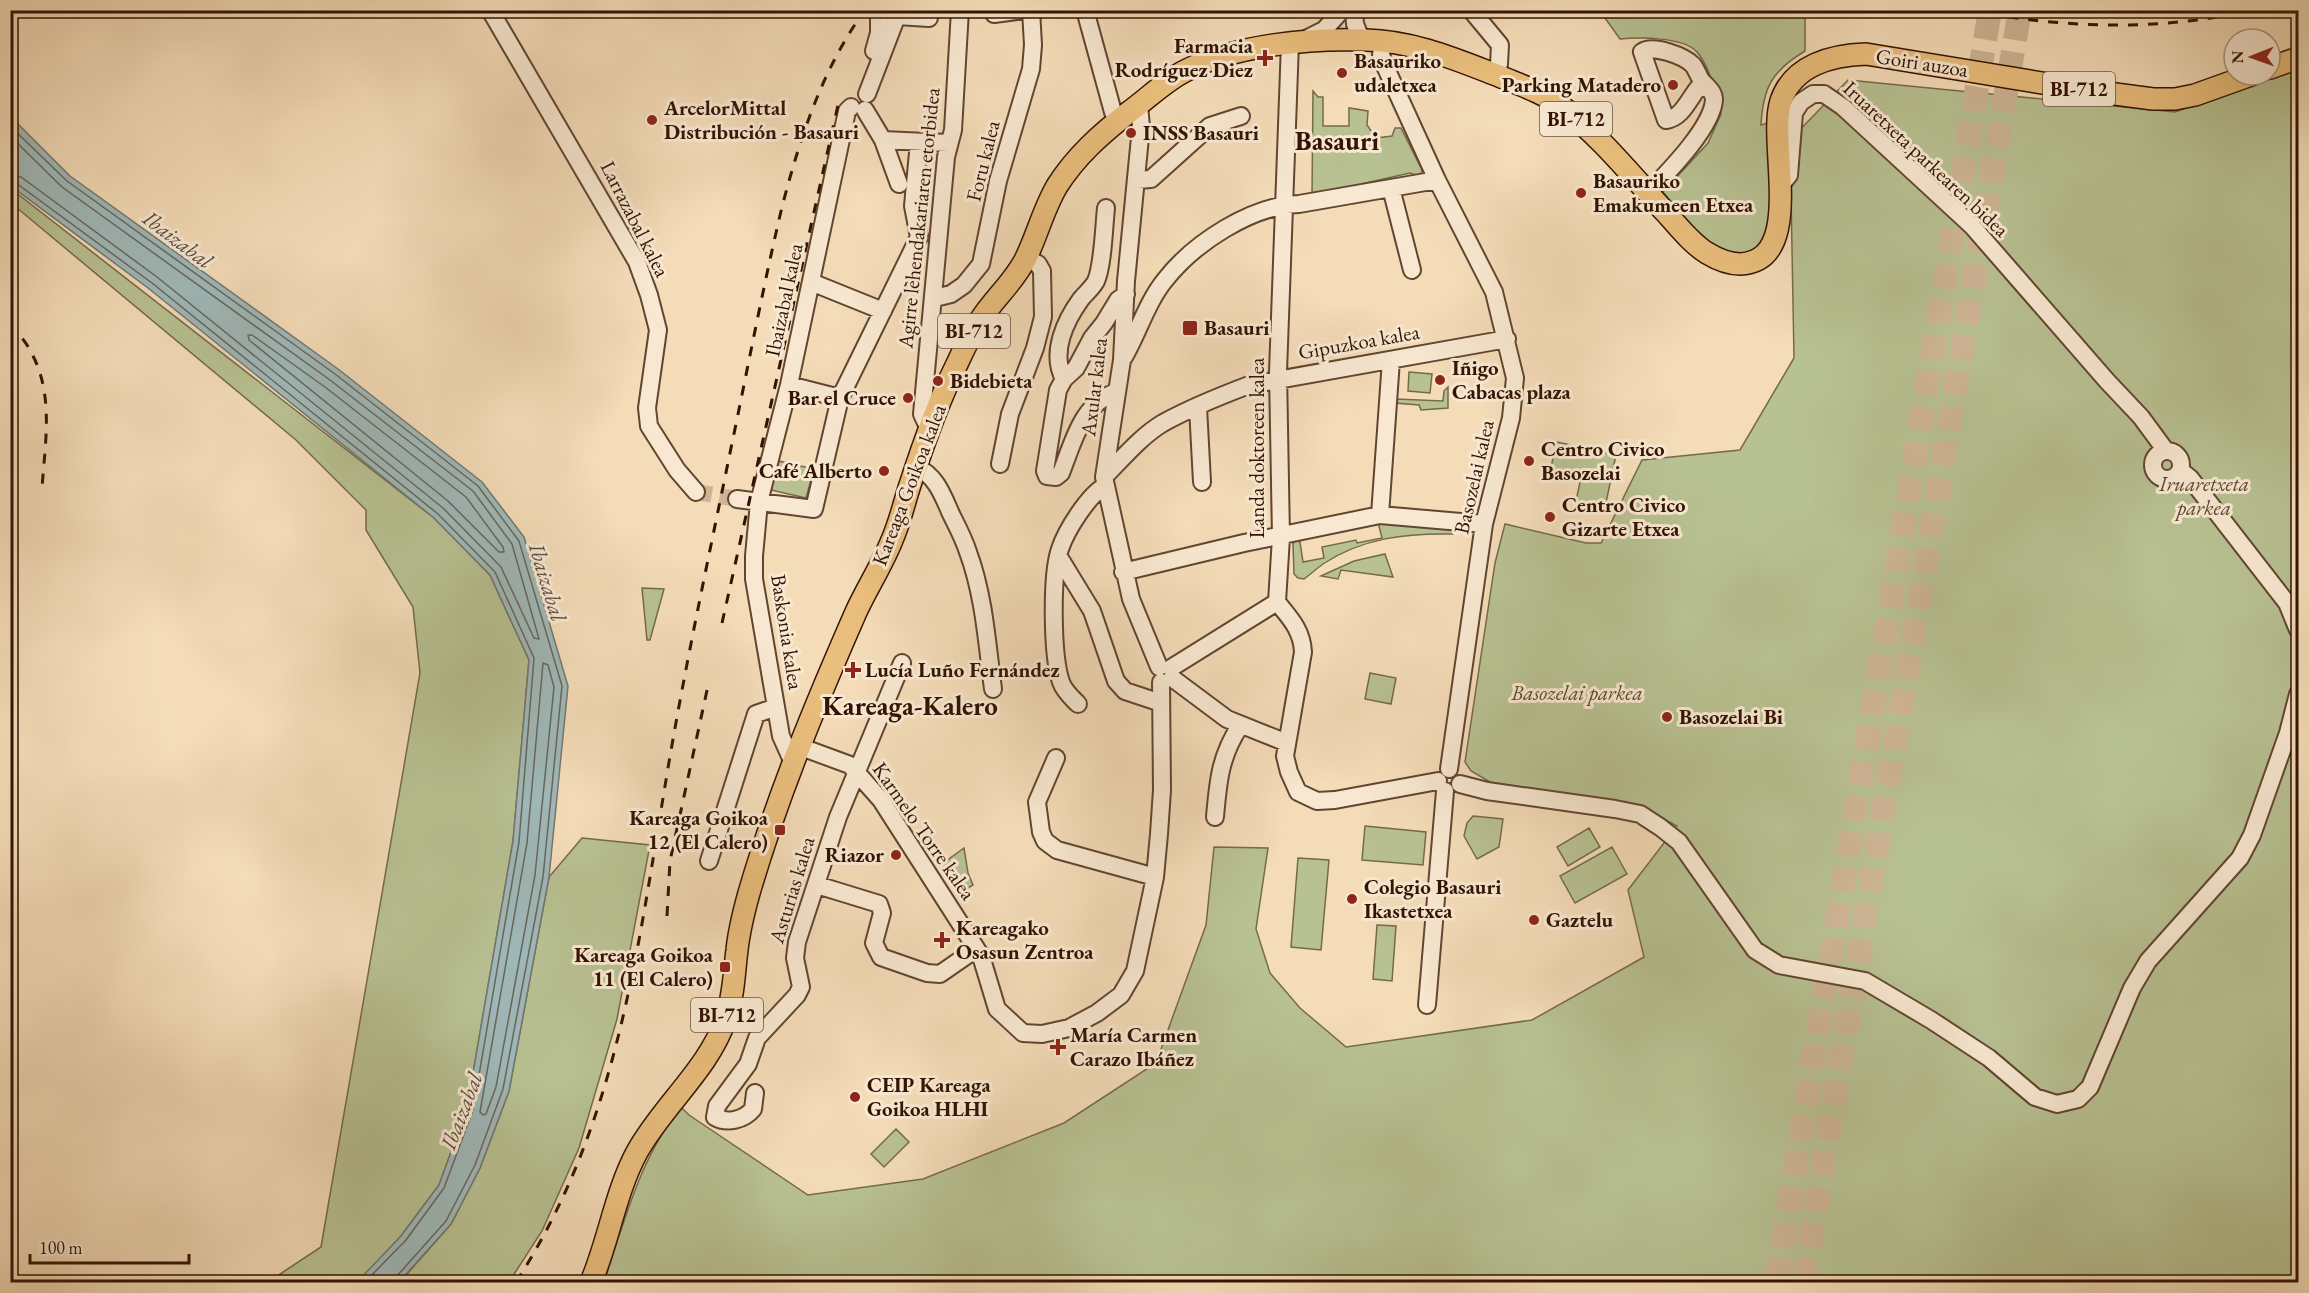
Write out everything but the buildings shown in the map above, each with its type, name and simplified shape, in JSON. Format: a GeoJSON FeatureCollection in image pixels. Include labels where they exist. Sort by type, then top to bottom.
{"type":"FeatureCollection","features":[{"type":"Feature","properties":{"kind":"main road","name":"Kareaga Goikoa kalea"},"geometry":{"type":"LineString","coordinates":[[591,1282],[601,1259],[632,1161],[656,1120],[713,1048],[720,1034],[733,992],[738,943],[749,892],[797,756],[861,601],[892,539],[929,429],[954,369],[982,317],[1013,279],[1026,258],[1041,218],[1060,182],[1085,149],[1170,80],[1197,66],[1227,56],[1335,32],[1361,39],[1418,47],[1498,70],[1540,93],[1569,112],[1694,243],[1723,262],[1736,264],[1750,262]]}},
{"type":"Feature","properties":{"kind":"main road","name":"Goiri auzoa"},"geometry":{"type":"LineString","coordinates":[[1750,262],[1763,256],[1771,248],[1780,223],[1777,120],[1781,102],[1788,86],[1810,67],[1843,55],[1866,54],[2152,99],[2175,99],[2222,85]]}},
{"type":"Feature","properties":{"kind":"main road"},"geometry":{"type":"LineString","coordinates":[[2282,64],[2298,58]]}},
{"type":"Feature","properties":{"kind":"street","name":"Larrazabal kalea"},"geometry":{"type":"LineString","coordinates":[[490,10],[637,262],[658,330],[647,408],[649,426],[677,470],[696,492]]}},
{"type":"Feature","properties":{"kind":"street","name":"Agirre lehendakariaren etorbidea"},"geometry":{"type":"LineString","coordinates":[[929,429],[922,414],[948,143],[952,130],[960,10]]}},
{"type":"Feature","properties":{"kind":"street"},"geometry":{"type":"LineString","coordinates":[[994,14],[1024,10]]}},
{"type":"Feature","properties":{"kind":"street","name":"Foru kalea"},"geometry":{"type":"LineString","coordinates":[[934,298],[951,294],[964,285],[981,264],[998,181],[1031,69],[1033,45],[1031,10]]}},
{"type":"Feature","properties":{"kind":"street"},"geometry":{"type":"LineString","coordinates":[[1085,10],[1113,112],[1118,122]]}},
{"type":"Feature","properties":{"kind":"street"},"geometry":{"type":"LineString","coordinates":[[1335,32],[1342,10]]}},
{"type":"Feature","properties":{"kind":"street"},"geometry":{"type":"LineString","coordinates":[[1354,10],[1361,39]]}},
{"type":"Feature","properties":{"kind":"street"},"geometry":{"type":"LineString","coordinates":[[1471,10],[1500,45],[1498,70]]}},
{"type":"Feature","properties":{"kind":"street"},"geometry":{"type":"LineString","coordinates":[[879,14],[878,42],[861,81],[860,100],[883,140],[899,184]]}},
{"type":"Feature","properties":{"kind":"street"},"geometry":{"type":"LineString","coordinates":[[860,100],[897,14],[929,18]]}},
{"type":"Feature","properties":{"kind":"street","name":"Basozelai kalea"},"geometry":{"type":"LineString","coordinates":[[1383,41],[1382,55],[1385,66],[1437,180],[1494,292],[1515,378],[1511,418],[1484,524],[1448,781],[1427,1005]]}},
{"type":"Feature","properties":{"kind":"street","name":"Landa doktoreen kalea"},"geometry":{"type":"LineString","coordinates":[[1277,602],[1281,537],[1278,378],[1283,204],[1296,42]]}},
{"type":"Feature","properties":{"kind":"street"},"geometry":{"type":"LineString","coordinates":[[1648,193],[1689,148],[1714,101],[1713,93],[1698,76],[1694,66],[1680,57],[1654,50],[1642,52],[1666,120],[1671,120],[1683,110],[1698,88],[1708,88]]}},
{"type":"Feature","properties":{"kind":"street","name":"Iruaretxeta parkearen bidea"},"geometry":{"type":"LineString","coordinates":[[1779,180],[1785,180],[1789,175],[1794,113],[1801,102],[1813,94],[1824,94],[1843,107],[1972,226],[2141,417],[2166,451]]}},
{"type":"Feature","properties":{"kind":"street","name":"Ibaizabal kalea"},"geometry":{"type":"LineString","coordinates":[[759,502],[789,385],[847,111],[860,100]]}},
{"type":"Feature","properties":{"kind":"street","name":"Axular kalea"},"geometry":{"type":"LineString","coordinates":[[1139,105],[1141,127],[1122,360],[1104,482],[1131,599],[1166,674]]}},
{"type":"Feature","properties":{"kind":"street"},"geometry":{"type":"LineString","coordinates":[[1137,180],[1151,179],[1210,126],[1241,116]]}},
{"type":"Feature","properties":{"kind":"street"},"geometry":{"type":"LineString","coordinates":[[883,140],[948,143]]}},
{"type":"Feature","properties":{"kind":"street"},"geometry":{"type":"LineString","coordinates":[[737,499],[814,509],[840,398],[919,237],[913,206],[919,142]]}},
{"type":"Feature","properties":{"kind":"street"},"geometry":{"type":"LineString","coordinates":[[1122,360],[1165,280],[1213,236],[1252,215],[1283,204],[1299,204],[1437,180]]}},
{"type":"Feature","properties":{"kind":"street"},"geometry":{"type":"LineString","coordinates":[[1391,188],[1412,270]]}},
{"type":"Feature","properties":{"kind":"street"},"geometry":{"type":"LineString","coordinates":[[1064,379],[1058,360],[1065,324],[1095,282],[1106,208]]}},
{"type":"Feature","properties":{"kind":"street"},"geometry":{"type":"LineString","coordinates":[[1000,464],[1010,414],[1035,348],[1043,317],[1042,271],[1038,264],[1026,258]]}},
{"type":"Feature","properties":{"kind":"street"},"geometry":{"type":"LineString","coordinates":[[811,282],[883,311]]}},
{"type":"Feature","properties":{"kind":"street"},"geometry":{"type":"LineString","coordinates":[[1117,392],[1105,397],[1078,427],[1061,473],[1056,477],[1047,476],[1045,471],[1058,390],[1064,379],[1076,368],[1092,338],[1118,300],[1126,294]]}},
{"type":"Feature","properties":{"kind":"street","name":"Gipuzkoa kalea"},"geometry":{"type":"LineString","coordinates":[[1078,704],[1061,682],[1057,652],[1056,575],[1059,557],[1067,533],[1093,494],[1139,442],[1161,424],[1249,385],[1278,378],[1507,339]]}},
{"type":"Feature","properties":{"kind":"street"},"geometry":{"type":"LineString","coordinates":[[1380,515],[1391,360]]}},
{"type":"Feature","properties":{"kind":"street"},"geometry":{"type":"LineString","coordinates":[[789,385],[840,398]]}},
{"type":"Feature","properties":{"kind":"street"},"geometry":{"type":"LineString","coordinates":[[1198,407],[1202,482]]}},
{"type":"Feature","properties":{"kind":"street"},"geometry":{"type":"LineString","coordinates":[[2180,470],[2175,477],[2161,478],[2154,471],[2155,458],[2166,451],[2178,456],[2180,470],[2190,478],[2287,603],[2298,630]]}},
{"type":"Feature","properties":{"kind":"street"},"geometry":{"type":"LineString","coordinates":[[916,468],[928,474],[936,484],[968,551],[984,621],[993,689]]}},
{"type":"Feature","properties":{"kind":"street","name":"Baskonia kalea"},"geometry":{"type":"LineString","coordinates":[[759,502],[754,579],[781,736],[797,756]]}},
{"type":"Feature","properties":{"kind":"street"},"geometry":{"type":"LineString","coordinates":[[1123,572],[1244,543],[1380,515],[1484,524]]}},
{"type":"Feature","properties":{"kind":"street"},"geometry":{"type":"LineString","coordinates":[[1059,557],[1092,611],[1116,681],[1125,691],[1161,703]]}},
{"type":"Feature","properties":{"kind":"street"},"geometry":{"type":"LineString","coordinates":[[1287,743],[1227,719],[1166,674],[1277,602],[1299,630],[1302,638],[1302,658],[1286,756],[1289,772],[1298,792],[1317,801],[1335,800],[1448,781],[1487,791],[1640,814],[1679,842],[1755,950],[1769,960],[1779,965],[1865,981],[1989,1058],[2035,1097],[2057,1104],[2078,1099],[2090,1087],[2132,988],[2148,961],[2240,858],[2252,835],[2288,733],[2298,694]]}},
{"type":"Feature","properties":{"kind":"street","name":"Asturias kalea"},"geometry":{"type":"LineString","coordinates":[[755,1093],[753,1109],[745,1117],[726,1120],[715,1117],[717,1106],[748,1064],[757,1038],[797,995],[801,987],[795,958],[797,942],[838,817],[902,663]]}},
{"type":"Feature","properties":{"kind":"street","name":"Karmelo Torre kalea"},"geometry":{"type":"LineString","coordinates":[[797,756],[850,765],[881,800],[981,956],[997,1009],[1023,1033],[1042,1034],[1069,1028],[1097,1013],[1121,995],[1135,971],[1155,877],[1162,790],[1161,703],[1166,674]]}},
{"type":"Feature","properties":{"kind":"street"},"geometry":{"type":"LineString","coordinates":[[709,861],[756,714],[776,707]]}},
{"type":"Feature","properties":{"kind":"street"},"geometry":{"type":"LineString","coordinates":[[1215,817],[1219,774],[1228,744],[1240,726]]}},
{"type":"Feature","properties":{"kind":"street"},"geometry":{"type":"LineString","coordinates":[[1056,758],[1037,802],[1041,832],[1045,841],[1057,850],[1155,877]]}},
{"type":"Feature","properties":{"kind":"street"},"geometry":{"type":"LineString","coordinates":[[817,885],[879,904],[882,913],[874,943],[881,957],[927,973],[940,974],[976,949]]}},
{"type":"Feature","properties":{"kind":"green space"},"geometry":{"type":"Polygon","coordinates":[[[1600,11],[1753,11],[1751,14],[1767,11],[1805,11],[1805,51],[1784,66],[1771,81],[1762,112],[1761,125],[1777,120],[1771,241],[1744,259],[1711,249],[1663,192],[1708,143],[1721,114],[1702,58],[1691,47],[1682,43],[1649,38],[1620,39],[1600,11]]]}},
{"type":"Feature","properties":{"kind":"green space"},"geometry":{"type":"Polygon","coordinates":[[[2298,70],[2298,1282],[604,1282],[626,1214],[644,1169],[654,1147],[681,1107],[689,1115],[808,1195],[923,1179],[1064,1123],[1156,1063],[1206,925],[1214,847],[1268,848],[1256,929],[1270,973],[1300,1008],[1346,1047],[1532,1020],[1644,957],[1628,890],[1677,826],[1642,807],[1490,782],[1471,771],[1465,762],[1495,563],[1505,524],[1586,543],[1601,543],[1642,460],[1740,450],[1794,358],[1790,140],[1848,80],[2175,112],[2248,87],[2282,87],[2282,75],[2298,70]]]}},
{"type":"Feature","properties":{"kind":"green space"},"geometry":{"type":"Polygon","coordinates":[[[1313,91],[1318,97],[1323,97],[1323,126],[1349,126],[1349,108],[1368,111],[1367,125],[1376,138],[1392,136],[1395,128],[1401,128],[1422,170],[1421,174],[1418,176],[1410,173],[1312,195],[1313,91]]]}},
{"type":"Feature","properties":{"kind":"green space"},"geometry":{"type":"Polygon","coordinates":[[[10,188],[434,518],[490,575],[529,660],[513,841],[467,1108],[439,1185],[401,1236],[360,1282],[268,1282],[321,1247],[420,673],[413,607],[366,530],[366,510],[296,440],[11,203],[10,188]]]}},
{"type":"Feature","properties":{"kind":"green space"},"geometry":{"type":"Polygon","coordinates":[[[1409,372],[1432,374],[1430,393],[1408,391],[1409,372]]]}},
{"type":"Feature","properties":{"kind":"green space"},"geometry":{"type":"Polygon","coordinates":[[[1448,387],[1448,408],[1421,410],[1419,405],[1395,403],[1396,399],[1443,401],[1444,391],[1448,387]]]}},
{"type":"Feature","properties":{"kind":"green space"},"geometry":{"type":"Polygon","coordinates":[[[1557,442],[1616,455],[1604,512],[1575,506],[1580,482],[1549,475],[1557,442]]]}},
{"type":"Feature","properties":{"kind":"green space"},"geometry":{"type":"Polygon","coordinates":[[[779,461],[814,469],[806,498],[771,490],[779,461]]]}},
{"type":"Feature","properties":{"kind":"green space"},"geometry":{"type":"Polygon","coordinates":[[[1378,522],[1453,530],[1453,534],[1402,536],[1369,543],[1338,555],[1304,579],[1294,574],[1293,544],[1295,540],[1300,542],[1303,562],[1324,558],[1322,547],[1356,540],[1357,543],[1382,538],[1378,522]]]}},
{"type":"Feature","properties":{"kind":"green space"},"geometry":{"type":"Polygon","coordinates":[[[1385,554],[1393,577],[1341,570],[1338,579],[1321,576],[1354,561],[1385,554]]]}},
{"type":"Feature","properties":{"kind":"green space"},"geometry":{"type":"Polygon","coordinates":[[[642,588],[664,589],[650,640],[647,640],[642,588]]]}},
{"type":"Feature","properties":{"kind":"green space"},"geometry":{"type":"Polygon","coordinates":[[[1370,673],[1396,678],[1391,704],[1365,699],[1370,673]]]}},
{"type":"Feature","properties":{"kind":"green space"},"geometry":{"type":"Polygon","coordinates":[[[1473,816],[1503,819],[1499,847],[1477,859],[1464,836],[1467,823],[1473,816]]]}},
{"type":"Feature","properties":{"kind":"green space"},"geometry":{"type":"Polygon","coordinates":[[[1365,826],[1426,832],[1423,865],[1362,860],[1365,826]]]}},
{"type":"Feature","properties":{"kind":"green space"},"geometry":{"type":"Polygon","coordinates":[[[1589,828],[1600,847],[1568,866],[1557,847],[1589,828]]]}},
{"type":"Feature","properties":{"kind":"green space"},"geometry":{"type":"Polygon","coordinates":[[[582,838],[650,845],[617,1019],[579,1148],[542,1231],[509,1282],[400,1282],[451,1224],[480,1168],[509,1091],[549,877],[582,838]]]}},
{"type":"Feature","properties":{"kind":"green space"},"geometry":{"type":"Polygon","coordinates":[[[1612,847],[1627,874],[1575,903],[1560,876],[1612,847]]]}},
{"type":"Feature","properties":{"kind":"green space"},"geometry":{"type":"Polygon","coordinates":[[[964,848],[968,873],[973,885],[960,893],[942,864],[964,848]]]}},
{"type":"Feature","properties":{"kind":"green space"},"geometry":{"type":"Polygon","coordinates":[[[1298,858],[1329,860],[1321,950],[1291,947],[1298,858]]]}},
{"type":"Feature","properties":{"kind":"green space"},"geometry":{"type":"Polygon","coordinates":[[[1377,925],[1396,926],[1392,981],[1373,979],[1377,925]]]}},
{"type":"Feature","properties":{"kind":"green space"},"geometry":{"type":"Polygon","coordinates":[[[896,1129],[909,1142],[884,1167],[871,1154],[896,1129]]]}},
{"type":"Feature","properties":{"kind":"water"},"geometry":{"type":"Polygon","coordinates":[[[11,117],[70,176],[338,369],[482,482],[524,537],[568,686],[549,877],[509,1091],[480,1168],[451,1224],[399,1282],[357,1282],[401,1236],[439,1185],[467,1108],[513,841],[529,660],[490,575],[434,518],[148,288],[11,186],[11,117]]]}},
{"type":"Feature","properties":{"kind":"tunnel"},"geometry":{"type":"LineString","coordinates":[[1776,1282],[1990,10]]}},
{"type":"Feature","properties":{"kind":"tunnel"},"geometry":{"type":"LineString","coordinates":[[1803,1282],[2020,10]]}},
{"type":"Feature","properties":{"kind":"tunnel"},"geometry":{"type":"LineString","coordinates":[[696,492],[737,499]]}},
{"type":"Feature","properties":{"kind":"railway"},"geometry":{"type":"LineString","coordinates":[[516,1282],[553,1218],[582,1151],[605,1083],[624,1014],[688,658],[782,207],[814,105],[836,56],[865,10]]}},
{"type":"Feature","properties":{"kind":"railway"},"geometry":{"type":"LineString","coordinates":[[1969,10],[2041,21],[2112,25],[2184,22],[2255,10]]}},
{"type":"Feature","properties":{"kind":"railway"},"geometry":{"type":"LineString","coordinates":[[722,623],[838,105]]}},
{"type":"Feature","properties":{"kind":"railway"},"geometry":{"type":"LineString","coordinates":[[10,323],[30,350],[43,386],[46,403],[46,437],[42,488]]}},
{"type":"Feature","properties":{"kind":"railway"},"geometry":{"type":"LineString","coordinates":[[667,916],[670,861],[709,681]]}},
{"type":"Feature","properties":{"kind":"place","name":"Farmacia Rodríguez Diez"},"geometry":{"type":"Point","coordinates":[1265,58]}},
{"type":"Feature","properties":{"kind":"place","name":"Basauriko udaletxea"},"geometry":{"type":"Point","coordinates":[1342,73]}},
{"type":"Feature","properties":{"kind":"place","name":"Parking Matadero"},"geometry":{"type":"Point","coordinates":[1673,85]}},
{"type":"Feature","properties":{"kind":"place","name":"ArcelorMittal Distribución - Basauri"},"geometry":{"type":"Point","coordinates":[652,120]}},
{"type":"Feature","properties":{"kind":"place","name":"INSS Basauri"},"geometry":{"type":"Point","coordinates":[1131,133]}},
{"type":"Feature","properties":{"kind":"place","name":"Basauriko Emakumeen Etxea"},"geometry":{"type":"Point","coordinates":[1581,193]}},
{"type":"Feature","properties":{"kind":"place","name":"Basauri"},"geometry":{"type":"Point","coordinates":[1190,328]}},
{"type":"Feature","properties":{"kind":"place","name":"Iñigo Cabacas plaza"},"geometry":{"type":"Point","coordinates":[1440,380]}},
{"type":"Feature","properties":{"kind":"place","name":"Bidebieta"},"geometry":{"type":"Point","coordinates":[938,381]}},
{"type":"Feature","properties":{"kind":"place","name":"Bar el Cruce"},"geometry":{"type":"Point","coordinates":[908,398]}},
{"type":"Feature","properties":{"kind":"place","name":"Centro Civico Basozelai"},"geometry":{"type":"Point","coordinates":[1529,461]}},
{"type":"Feature","properties":{"kind":"place","name":"Café Alberto"},"geometry":{"type":"Point","coordinates":[884,471]}},
{"type":"Feature","properties":{"kind":"place","name":"Centro Civico Gizarte Etxea"},"geometry":{"type":"Point","coordinates":[1550,517]}},
{"type":"Feature","properties":{"kind":"place","name":"Lucía Luño Fernández"},"geometry":{"type":"Point","coordinates":[853,670]}},
{"type":"Feature","properties":{"kind":"place","name":"Basozelai Bi"},"geometry":{"type":"Point","coordinates":[1667,717]}},
{"type":"Feature","properties":{"kind":"place","name":"Kareaga Goikoa 12 (El Calero)"},"geometry":{"type":"Point","coordinates":[780,830]}},
{"type":"Feature","properties":{"kind":"place","name":"Riazor"},"geometry":{"type":"Point","coordinates":[896,855]}},
{"type":"Feature","properties":{"kind":"place","name":"Colegio Basauri Ikastetxea"},"geometry":{"type":"Point","coordinates":[1352,899]}},
{"type":"Feature","properties":{"kind":"place","name":"Gaztelu"},"geometry":{"type":"Point","coordinates":[1534,920]}},
{"type":"Feature","properties":{"kind":"place","name":"Kareagako Osasun Zentroa"},"geometry":{"type":"Point","coordinates":[942,940]}},
{"type":"Feature","properties":{"kind":"place","name":"Kareaga Goikoa 11 (El Calero)"},"geometry":{"type":"Point","coordinates":[725,967]}},
{"type":"Feature","properties":{"kind":"place","name":"María Carmen Carazo Ibáñez"},"geometry":{"type":"Point","coordinates":[1058,1047]}},
{"type":"Feature","properties":{"kind":"place","name":"CEIP Kareaga Goikoa HLHI"},"geometry":{"type":"Point","coordinates":[855,1097]}},
{"type":"Feature","properties":{"kind":"district","name":"Basauri"},"geometry":{"type":"Point","coordinates":[1337,141]}},
{"type":"Feature","properties":{"kind":"district","name":"Kareaga-Kalero"},"geometry":{"type":"Point","coordinates":[910,706]}},
{"type":"Feature","properties":{"kind":"water label","name":"Ibaizabal"},"geometry":{"type":"Point","coordinates":[178,239]}},
{"type":"Feature","properties":{"kind":"water label","name":"Ibaizabal"},"geometry":{"type":"Point","coordinates":[548,582]}},
{"type":"Feature","properties":{"kind":"water label","name":"Ibaizabal"},"geometry":{"type":"Point","coordinates":[461,1111]}},
{"type":"Feature","properties":{"kind":"park label","name":"Iruaretxeta parkea"},"geometry":{"type":"Point","coordinates":[2204,496]}},
{"type":"Feature","properties":{"kind":"park label","name":"Basozelai parkea"},"geometry":{"type":"Point","coordinates":[1577,693]}}]}
